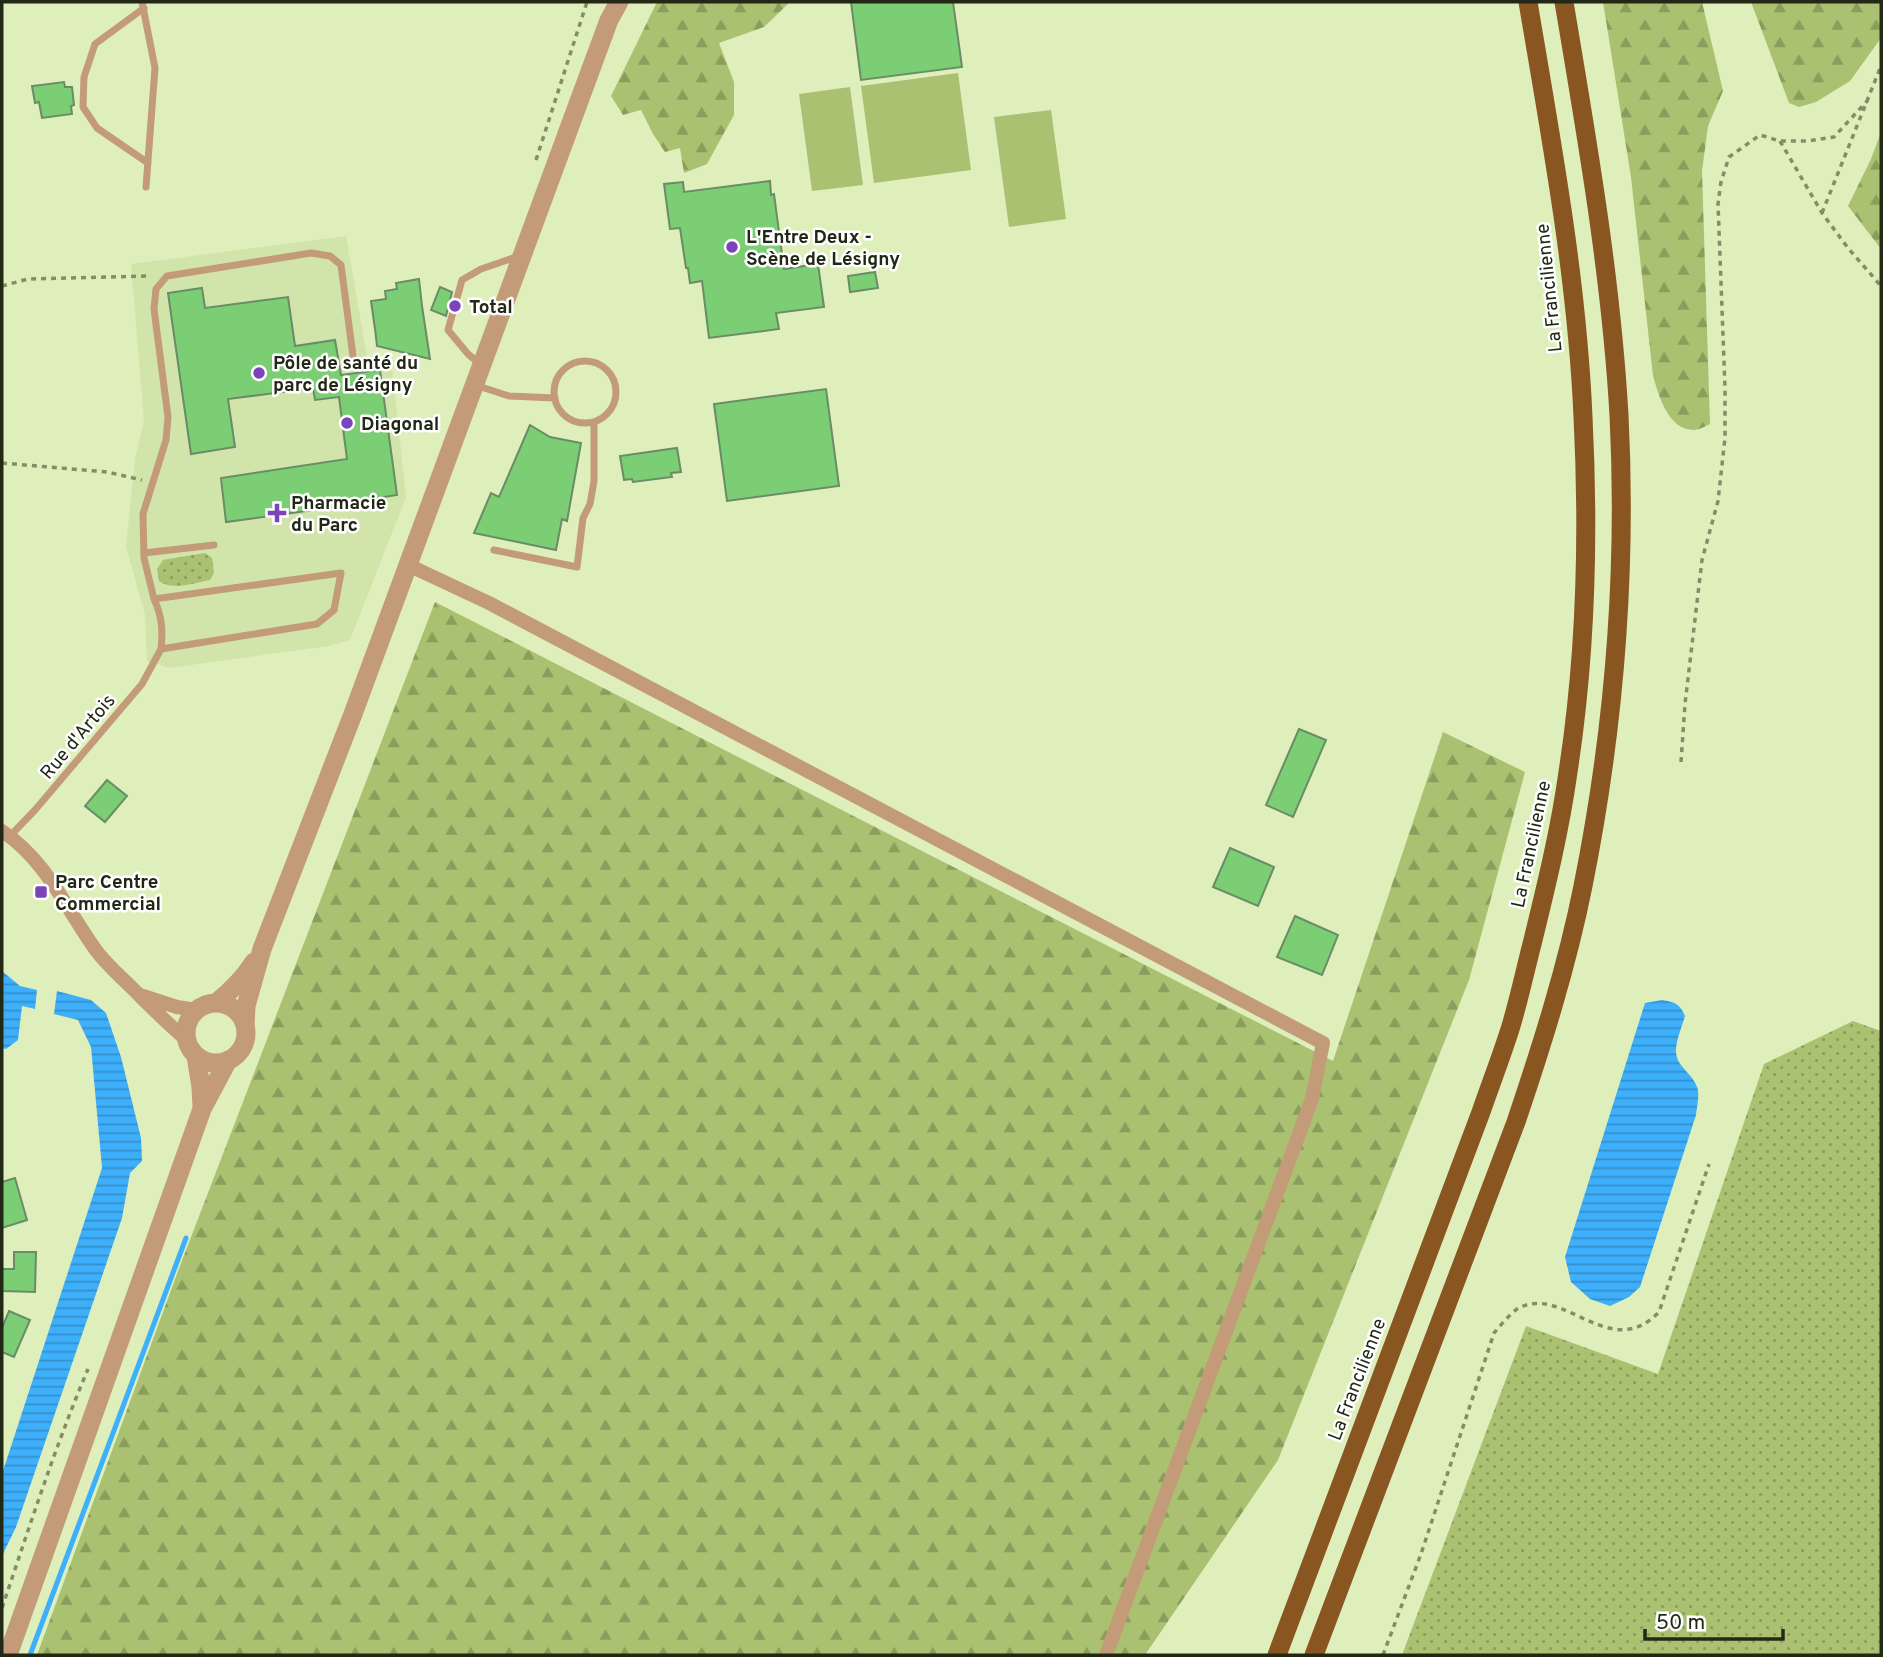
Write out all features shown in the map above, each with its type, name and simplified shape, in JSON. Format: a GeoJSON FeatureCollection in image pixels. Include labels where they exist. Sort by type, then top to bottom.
{"type":"FeatureCollection","features":[{"type":"Feature","properties":{"kind":"highway","name":"La Francilienne"},"geometry":{"type":"LineString","coordinates":[[1277,1655],[1512,1024],[1548,881],[1568,773],[1581,664],[1584,596],[1586,529],[1583,416],[1564,223],[1528,2]]}},
{"type":"Feature","properties":{"kind":"highway"},"geometry":{"type":"LineString","coordinates":[[1314,1655],[1516,1122],[1545,1034],[1583,888],[1601,780],[1615,669],[1620,600],[1622,530],[1619,417],[1615,356],[1597,210],[1564,2]]}},
{"type":"Feature","properties":{"kind":"street"},"geometry":{"type":"LineString","coordinates":[[6,834],[32,858],[58,890],[96,950],[117,975],[191,1048],[211,1063],[228,1060],[237,1055],[246,1037],[246,1006],[262,949],[354,714],[609,20],[619,2]]}},
{"type":"Feature","properties":{"kind":"street"},"geometry":{"type":"LineString","coordinates":[[408,565],[513,616],[1323,1043],[1312,1099],[1106,1655]]}},
{"type":"Feature","properties":{"kind":"street"},"geometry":{"type":"LineString","coordinates":[[216,1003],[245,976],[262,949]]}},
{"type":"Feature","properties":{"kind":"street"},"geometry":{"type":"LineString","coordinates":[[139,995],[196,1010]]}},
{"type":"Feature","properties":{"kind":"street"},"geometry":{"type":"LineString","coordinates":[[202,1109],[201,1087],[187,1024],[196,1010],[216,1003],[235,1010],[245,1026]]}},
{"type":"Feature","properties":{"kind":"street"},"geometry":{"type":"LineString","coordinates":[[8,1655],[202,1109],[228,1060]]}},
{"type":"Feature","properties":{"kind":"lane"},"geometry":{"type":"LineString","coordinates":[[146,187],[148,163],[155,68],[143,5],[95,44],[84,77],[83,107],[97,128],[148,163]]}},
{"type":"Feature","properties":{"kind":"lane"},"geometry":{"type":"LineString","coordinates":[[153,599],[341,573],[334,610],[317,624],[161,649],[163,631],[160,613],[153,599],[144,553],[143,514],[166,440],[168,417],[153,310],[156,289],[167,276],[311,253],[330,256],[341,265],[354,356]]}},
{"type":"Feature","properties":{"kind":"lane"},"geometry":{"type":"LineString","coordinates":[[482,366],[448,330],[462,280],[481,269],[523,254]]}},
{"type":"Feature","properties":{"kind":"lane"},"geometry":{"type":"LineString","coordinates":[[583,361],[602,366],[615,382],[615,402],[603,418],[594,422],[574,421],[558,408],[555,398],[558,378],[564,370],[583,361]]}},
{"type":"Feature","properties":{"kind":"lane"},"geometry":{"type":"LineString","coordinates":[[475,385],[509,396],[555,398]]}},
{"type":"Feature","properties":{"kind":"lane"},"geometry":{"type":"LineString","coordinates":[[494,551],[577,567],[583,518],[590,504],[594,481],[594,422]]}},
{"type":"Feature","properties":{"kind":"lane"},"geometry":{"type":"LineString","coordinates":[[144,553],[214,545]]}},
{"type":"Feature","properties":{"kind":"lane","name":"Rue d'Artois"},"geometry":{"type":"LineString","coordinates":[[6,834],[36,810],[142,684],[161,649]]}},
{"type":"Feature","properties":{"kind":"path"},"geometry":{"type":"LineString","coordinates":[[532,170],[587,2]]}},
{"type":"Feature","properties":{"kind":"path"},"geometry":{"type":"LineString","coordinates":[[1822,213],[1881,66]]}},
{"type":"Feature","properties":{"kind":"path"},"geometry":{"type":"LineString","coordinates":[[1681,762],[1702,560],[1718,501],[1725,438],[1718,204],[1721,182],[1730,157],[1760,135],[1780,141],[1834,137],[1868,100]]}},
{"type":"Feature","properties":{"kind":"path"},"geometry":{"type":"LineString","coordinates":[[1780,141],[1822,213],[1881,286]]}},
{"type":"Feature","properties":{"kind":"path"},"geometry":{"type":"LineString","coordinates":[[2,286],[28,279],[167,276]]}},
{"type":"Feature","properties":{"kind":"path"},"geometry":{"type":"LineString","coordinates":[[2,463],[107,472],[154,482]]}},
{"type":"Feature","properties":{"kind":"path"},"geometry":{"type":"LineString","coordinates":[[1383,1655],[1421,1554],[1494,1333],[1516,1310],[1543,1303],[1607,1328],[1637,1328],[1648,1322],[1659,1312],[1709,1164]]}},
{"type":"Feature","properties":{"kind":"path"},"geometry":{"type":"LineString","coordinates":[[2,1608],[74,1401],[90,1364]]}},
{"type":"Feature","properties":{"kind":"shaded area"},"geometry":{"type":"Polygon","coordinates":[[[346,236],[367,357],[392,367],[406,497],[350,640],[329,646],[169,668],[147,661],[145,615],[126,547],[135,459],[144,421],[131,264],[346,236]]]}},
{"type":"Feature","properties":{"kind":"green space"},"geometry":{"type":"Polygon","coordinates":[[[657,2],[790,2],[764,27],[719,43],[734,82],[734,115],[707,164],[684,173],[680,148],[665,152],[641,110],[623,115],[611,96],[657,2]]]}},
{"type":"Feature","properties":{"kind":"green space"},"geometry":{"type":"Polygon","coordinates":[[[1603,2],[1702,2],[1723,91],[1708,126],[1702,171],[1710,424],[1696,430],[1685,428],[1671,418],[1653,376],[1631,177],[1603,2]]]}},
{"type":"Feature","properties":{"kind":"green space"},"geometry":{"type":"Polygon","coordinates":[[[1751,2],[1881,2],[1881,38],[1850,81],[1816,102],[1799,107],[1789,103],[1751,2]]]}},
{"type":"Feature","properties":{"kind":"green space"},"geometry":{"type":"Polygon","coordinates":[[[958,73],[971,170],[874,183],[861,86],[958,73]]]}},
{"type":"Feature","properties":{"kind":"green space"},"geometry":{"type":"Polygon","coordinates":[[[850,87],[863,185],[812,191],[799,94],[850,87]]]}},
{"type":"Feature","properties":{"kind":"green space"},"geometry":{"type":"Polygon","coordinates":[[[1051,110],[1066,219],[1009,227],[994,117],[1051,110]]]}},
{"type":"Feature","properties":{"kind":"green space"},"geometry":{"type":"Polygon","coordinates":[[[1881,132],[1881,249],[1848,206],[1881,132]]]}},
{"type":"Feature","properties":{"kind":"green space"},"geometry":{"type":"Polygon","coordinates":[[[205,553],[212,558],[214,573],[210,580],[177,586],[159,581],[157,569],[163,560],[205,553]]]}},
{"type":"Feature","properties":{"kind":"green space"},"geometry":{"type":"Polygon","coordinates":[[[435,602],[1333,1061],[1443,732],[1525,772],[1469,980],[1278,1460],[1145,1655],[37,1655],[178,1271],[435,602]]]}},
{"type":"Feature","properties":{"kind":"green space"},"geometry":{"type":"Polygon","coordinates":[[[1853,1021],[1881,1031],[1881,1655],[1402,1655],[1526,1326],[1658,1374],[1764,1064],[1853,1021]]]}},
{"type":"Feature","properties":{"kind":"water"},"geometry":{"type":"Polygon","coordinates":[[[2,971],[20,986],[37,990],[35,1009],[22,1006],[18,1040],[6,1049],[2,1048],[2,971]]]}},
{"type":"Feature","properties":{"kind":"water"},"geometry":{"type":"Polygon","coordinates":[[[57,991],[91,1000],[106,1013],[121,1057],[141,1138],[142,1161],[130,1173],[122,1218],[16,1527],[2,1556],[2,1474],[102,1168],[91,1047],[78,1020],[54,1014],[57,991]]]}},
{"type":"Feature","properties":{"kind":"water"},"geometry":{"type":"Polygon","coordinates":[[[1662,1000],[1676,1004],[1685,1016],[1677,1041],[1676,1055],[1697,1087],[1696,1115],[1640,1287],[1629,1297],[1610,1306],[1590,1299],[1571,1282],[1565,1257],[1645,1003],[1662,1000]]]}},
{"type":"Feature","properties":{"kind":"building"},"geometry":{"type":"Polygon","coordinates":[[[851,2],[953,2],[962,67],[861,80],[851,2]]]}},
{"type":"Feature","properties":{"kind":"building"},"geometry":{"type":"Polygon","coordinates":[[[64,82],[65,87],[72,87],[72,114],[42,118],[39,102],[35,103],[32,86],[64,82]]]}},
{"type":"Feature","properties":{"kind":"building","name":"L'Entre Deux - Scène de Lésigny"},"geometry":{"type":"Polygon","coordinates":[[[770,181],[784,269],[818,264],[824,307],[776,313],[779,329],[709,338],[702,281],[690,283],[680,228],[670,229],[664,184],[683,182],[684,192],[770,181]]]}},
{"type":"Feature","properties":{"kind":"building"},"geometry":{"type":"Polygon","coordinates":[[[875,272],[878,288],[850,292],[848,276],[875,272]]]}},
{"type":"Feature","properties":{"kind":"building"},"geometry":{"type":"Polygon","coordinates":[[[419,279],[430,359],[377,346],[371,301],[386,299],[385,291],[397,289],[396,283],[419,279]]]}},
{"type":"Feature","properties":{"kind":"building"},"geometry":{"type":"Polygon","coordinates":[[[440,287],[452,292],[446,316],[431,310],[440,287]]]}},
{"type":"Feature","properties":{"kind":"building"},"geometry":{"type":"Polygon","coordinates":[[[202,288],[205,308],[288,297],[295,346],[335,340],[341,375],[380,370],[397,495],[371,499],[372,502],[226,522],[221,478],[347,459],[339,397],[315,400],[313,388],[228,399],[235,447],[191,454],[168,293],[202,288]]]}},
{"type":"Feature","properties":{"kind":"building"},"geometry":{"type":"Polygon","coordinates":[[[826,389],[839,486],[727,501],[714,404],[826,389]]]}},
{"type":"Feature","properties":{"kind":"building"},"geometry":{"type":"Polygon","coordinates":[[[530,425],[550,437],[581,443],[567,521],[562,519],[556,550],[474,533],[491,493],[499,497],[530,425]]]}},
{"type":"Feature","properties":{"kind":"building"},"geometry":{"type":"Polygon","coordinates":[[[677,448],[681,472],[671,473],[672,477],[633,482],[632,479],[624,480],[620,456],[677,448]]]}},
{"type":"Feature","properties":{"kind":"building"},"geometry":{"type":"Polygon","coordinates":[[[1299,729],[1326,740],[1293,817],[1266,805],[1299,729]]]}},
{"type":"Feature","properties":{"kind":"building"},"geometry":{"type":"Polygon","coordinates":[[[107,780],[127,796],[105,822],[85,806],[107,780]]]}},
{"type":"Feature","properties":{"kind":"building"},"geometry":{"type":"Polygon","coordinates":[[[1230,848],[1274,867],[1258,906],[1213,887],[1230,848]]]}},
{"type":"Feature","properties":{"kind":"building"},"geometry":{"type":"Polygon","coordinates":[[[1295,916],[1338,935],[1322,975],[1277,957],[1295,916]]]}},
{"type":"Feature","properties":{"kind":"building"},"geometry":{"type":"Polygon","coordinates":[[[15,1178],[27,1220],[2,1228],[2,1182],[15,1178]]]}},
{"type":"Feature","properties":{"kind":"building"},"geometry":{"type":"Polygon","coordinates":[[[14,1252],[36,1252],[35,1292],[2,1291],[2,1269],[14,1269],[14,1252]]]}},
{"type":"Feature","properties":{"kind":"building"},"geometry":{"type":"Polygon","coordinates":[[[9,1311],[30,1320],[14,1357],[2,1352],[2,1328],[9,1311]]]}},
{"type":"Feature","properties":{"kind":"waterway"},"geometry":{"type":"LineString","coordinates":[[30,1655],[186,1238]]}},
{"type":"Feature","properties":{"kind":"place","name":"L'Entre Deux - Scène de Lésigny"},"geometry":{"type":"Point","coordinates":[732,247]}},
{"type":"Feature","properties":{"kind":"place","name":"Total"},"geometry":{"type":"Point","coordinates":[455,306]}},
{"type":"Feature","properties":{"kind":"place","name":"Pôle de santé du parc de Lésigny"},"geometry":{"type":"Point","coordinates":[259,373]}},
{"type":"Feature","properties":{"kind":"place","name":"Diagonal"},"geometry":{"type":"Point","coordinates":[347,423]}},
{"type":"Feature","properties":{"kind":"place","name":"Pharmacie du Parc"},"geometry":{"type":"Point","coordinates":[277,513]}},
{"type":"Feature","properties":{"kind":"place","name":"Parc Centre Commercial"},"geometry":{"type":"Point","coordinates":[41,892]}}]}
